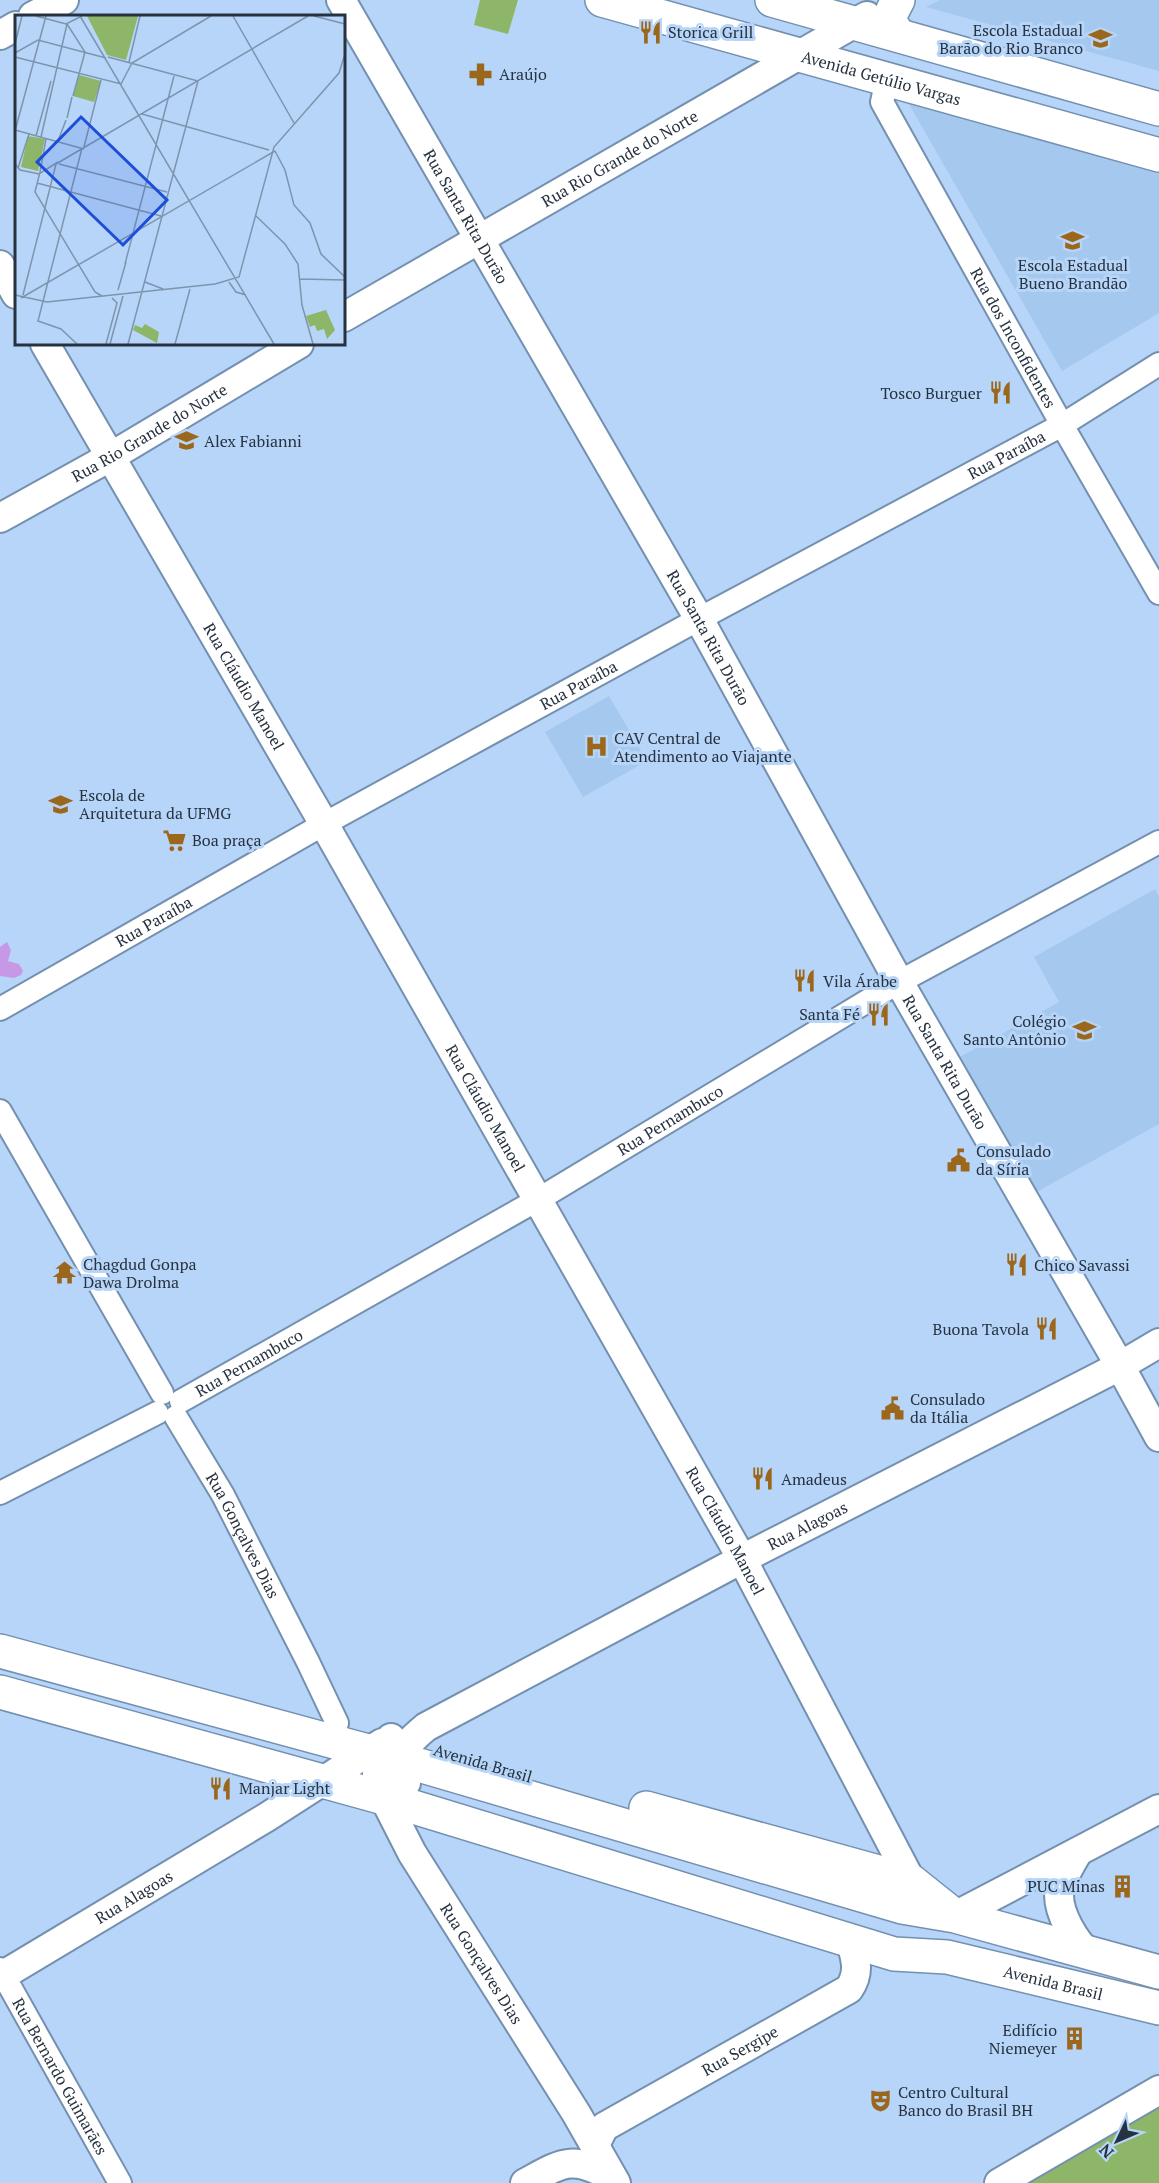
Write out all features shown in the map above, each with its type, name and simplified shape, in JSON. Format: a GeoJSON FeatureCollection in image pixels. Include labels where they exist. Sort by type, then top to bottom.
{"type":"FeatureCollection","features":[{"type":"Feature","properties":{"kind":"main road","name":"Avenida Getúlio Vargas"},"geometry":{"type":"LineString","coordinates":[[602,0],[1159,155]]}},
{"type":"Feature","properties":{"kind":"main road"},"geometry":{"type":"LineString","coordinates":[[772,0],[819,7],[899,36],[1159,109]]}},
{"type":"Feature","properties":{"kind":"main road"},"geometry":{"type":"LineString","coordinates":[[897,0],[890,17],[891,25],[899,36]]}},
{"type":"Feature","properties":{"kind":"main road","name":"Avenida Brasil"},"geometry":{"type":"LineString","coordinates":[[0,1630],[337,1723],[383,1762],[851,1942],[894,1954],[947,1957],[1159,2008]]}},
{"type":"Feature","properties":{"kind":"main road","name":"Avenida Brasil"},"geometry":{"type":"LineString","coordinates":[[0,1651],[383,1762],[902,1907],[955,1916],[1159,1972]]}},
{"type":"Feature","properties":{"kind":"main road","name":"Avenida Brasil"},"geometry":{"type":"LineString","coordinates":[[0,1669],[383,1762],[911,1881],[955,1916]]}},
{"type":"Feature","properties":{"kind":"main road","name":"Avenida Brasil"},"geometry":{"type":"LineString","coordinates":[[0,1692],[268,1767],[383,1762],[899,1926],[947,1957]]}},
{"type":"Feature","properties":{"kind":"main road"},"geometry":{"type":"LineString","coordinates":[[899,1926],[933,1926],[955,1916]]}},
{"type":"Feature","properties":{"kind":"street"},"geometry":{"type":"LineString","coordinates":[[35,15],[64,0]]}},
{"type":"Feature","properties":{"kind":"street","name":"Rua Santa Rita Durão"},"geometry":{"type":"LineString","coordinates":[[341,0],[699,619],[899,982],[1159,1437]]}},
{"type":"Feature","properties":{"kind":"street","name":"Rua Rio Grande do Norte"},"geometry":{"type":"LineString","coordinates":[[345,316],[897,0]]}},
{"type":"Feature","properties":{"kind":"street"},"geometry":{"type":"LineString","coordinates":[[799,56],[814,35],[819,7]]}},
{"type":"Feature","properties":{"kind":"street"},"geometry":{"type":"LineString","coordinates":[[0,35],[15,27]]}},
{"type":"Feature","properties":{"kind":"street","name":"Rua dos Inconfidentes"},"geometry":{"type":"LineString","coordinates":[[894,82],[884,93],[882,102],[1062,425],[1159,592]]}},
{"type":"Feature","properties":{"kind":"street"},"geometry":{"type":"LineString","coordinates":[[0,265],[15,292]]}},
{"type":"Feature","properties":{"kind":"street","name":"Rua Cláudio Manoel"},"geometry":{"type":"LineString","coordinates":[[46,345],[324,824],[742,1559],[911,1881]]}},
{"type":"Feature","properties":{"kind":"street","name":"Rua Rio Grande do Norte"},"geometry":{"type":"LineString","coordinates":[[0,518],[110,457],[297,345]]}},
{"type":"Feature","properties":{"kind":"street","name":"Rua Paraíba"},"geometry":{"type":"LineString","coordinates":[[0,1009],[324,824],[699,619],[1062,425],[1159,364]]}},
{"type":"Feature","properties":{"kind":"street","name":"Rua Pernambuco"},"geometry":{"type":"LineString","coordinates":[[0,1493],[169,1406],[539,1199],[899,982],[1159,842]]}},
{"type":"Feature","properties":{"kind":"street","name":"Rua Gonçalves Dias"},"geometry":{"type":"LineString","coordinates":[[0,1111],[169,1406],[224,1495],[337,1723]]}},
{"type":"Feature","properties":{"kind":"street","name":"Rua Alagoas"},"geometry":{"type":"LineString","coordinates":[[1,1974],[267,1817],[383,1762],[742,1559],[1120,1366],[1159,1343]]}},
{"type":"Feature","properties":{"kind":"street","name":"Rua Gonçalves Dias"},"geometry":{"type":"LineString","coordinates":[[383,1762],[412,1853],[576,2113],[614,2180]]}},
{"type":"Feature","properties":{"kind":"street"},"geometry":{"type":"LineString","coordinates":[[267,1817],[272,1788],[268,1767]]}},
{"type":"Feature","properties":{"kind":"street"},"geometry":{"type":"LineString","coordinates":[[955,1916],[1159,1809]]}},
{"type":"Feature","properties":{"kind":"street"},"geometry":{"type":"LineString","coordinates":[[1078,1852],[1066,1874],[1059,1895],[1065,1919],[1076,1942],[1088,1953]]}},
{"type":"Feature","properties":{"kind":"street","name":"Rua Sergipe"},"geometry":{"type":"LineString","coordinates":[[595,2145],[604,2127],[849,1989],[856,1978],[857,1963],[851,1942]]}},
{"type":"Feature","properties":{"kind":"street","name":"Rua Bernardo Guimarães"},"geometry":{"type":"LineString","coordinates":[[1,1974],[120,2183]]}},
{"type":"Feature","properties":{"kind":"street"},"geometry":{"type":"LineString","coordinates":[[999,2183],[1159,2090]]}},
{"type":"Feature","properties":{"kind":"street"},"geometry":{"type":"LineString","coordinates":[[556,2166],[574,2138],[576,2113]]}},
{"type":"Feature","properties":{"kind":"street"},"geometry":{"type":"LineString","coordinates":[[525,2183],[556,2166],[575,2162],[590,2165],[614,2180]]}},
{"type":"Feature","properties":{"kind":"shaded area","name":"Escola Estadual Barão do Rio Branco"},"geometry":{"type":"Polygon","coordinates":[[[940,0],[1159,0],[1159,71],[926,7],[940,0]]]}},
{"type":"Feature","properties":{"kind":"shaded area","name":"Escola Estadual Bueno Brandão"},"geometry":{"type":"Polygon","coordinates":[[[902,92],[1159,166],[1159,313],[1062,371],[902,92]]]}},
{"type":"Feature","properties":{"kind":"shaded area","name":"CAV Central de Atendimento ao Viajante"},"geometry":{"type":"Polygon","coordinates":[[[609,696],[647,761],[583,797],[545,732],[609,696]]]}},
{"type":"Feature","properties":{"kind":"shaded area","name":"Colégio Santo Antônio"},"geometry":{"type":"Polygon","coordinates":[[[1155,889],[1159,897],[1159,1124],[1033,1194],[958,1058],[1059,1002],[1034,957],[1155,889]]]}},
{"type":"Feature","properties":{"kind":"shaded area"},"geometry":{"type":"Polygon","coordinates":[[[7,942],[11,950],[8,961],[19,964],[23,971],[21,975],[14,978],[0,976],[0,947],[7,942]]]}},
{"type":"Feature","properties":{"kind":"green space"},"geometry":{"type":"Polygon","coordinates":[[[480,0],[518,0],[508,34],[474,25],[480,0]]]}},
{"type":"Feature","properties":{"kind":"green space"},"geometry":{"type":"Polygon","coordinates":[[[1159,2107],[1159,2183],[1026,2183],[1159,2107]]]}},
{"type":"Feature","properties":{"kind":"place","name":"Storica Grill"},"geometry":{"type":"Point","coordinates":[650,32]}},
{"type":"Feature","properties":{"kind":"place","name":"Escola Estadual Barão do Rio Branco"},"geometry":{"type":"Point","coordinates":[1101,39]}},
{"type":"Feature","properties":{"kind":"place","name":"Araújo"},"geometry":{"type":"Point","coordinates":[481,74]}},
{"type":"Feature","properties":{"kind":"place","name":"Escola Estadual Bueno Brandão"},"geometry":{"type":"Point","coordinates":[1073,240]}},
{"type":"Feature","properties":{"kind":"place","name":"Tosco Burguer"},"geometry":{"type":"Point","coordinates":[1000,393]}},
{"type":"Feature","properties":{"kind":"place","name":"Alex Fabianni"},"geometry":{"type":"Point","coordinates":[186,441]}},
{"type":"Feature","properties":{"kind":"place","name":"CAV Central de Atendimento ao Viajante"},"geometry":{"type":"Point","coordinates":[596,747]}},
{"type":"Feature","properties":{"kind":"place","name":"Escola de Arquitetura da UFMG"},"geometry":{"type":"Point","coordinates":[61,804]}},
{"type":"Feature","properties":{"kind":"place","name":"Boa praça"},"geometry":{"type":"Point","coordinates":[174,840]}},
{"type":"Feature","properties":{"kind":"place","name":"Vila Árabe"},"geometry":{"type":"Point","coordinates":[805,981]}},
{"type":"Feature","properties":{"kind":"place","name":"Santa Fé"},"geometry":{"type":"Point","coordinates":[878,1014]}},
{"type":"Feature","properties":{"kind":"place","name":"Colégio Santo Antônio"},"geometry":{"type":"Point","coordinates":[1084,1030]}},
{"type":"Feature","properties":{"kind":"place","name":"Consulado da Síria"},"geometry":{"type":"Point","coordinates":[958,1160]}},
{"type":"Feature","properties":{"kind":"place","name":"Chico Savassi"},"geometry":{"type":"Point","coordinates":[1016,1265]}},
{"type":"Feature","properties":{"kind":"place","name":"Chagdud Gonpa Dawa Drolma"},"geometry":{"type":"Point","coordinates":[65,1273]}},
{"type":"Feature","properties":{"kind":"place","name":"Buona Tavola"},"geometry":{"type":"Point","coordinates":[1047,1329]}},
{"type":"Feature","properties":{"kind":"place","name":"Consulado da Itália"},"geometry":{"type":"Point","coordinates":[892,1408]}},
{"type":"Feature","properties":{"kind":"place","name":"Amadeus"},"geometry":{"type":"Point","coordinates":[763,1479]}},
{"type":"Feature","properties":{"kind":"place","name":"Manjar Light"},"geometry":{"type":"Point","coordinates":[221,1788]}},
{"type":"Feature","properties":{"kind":"place","name":"PUC Minas"},"geometry":{"type":"Point","coordinates":[1123,1886]}},
{"type":"Feature","properties":{"kind":"place","name":"Edifício Niemeyer"},"geometry":{"type":"Point","coordinates":[1075,2039]}},
{"type":"Feature","properties":{"kind":"place","name":"Centro Cultural Banco do Brasil BH"},"geometry":{"type":"Point","coordinates":[880,2101]}}]}
